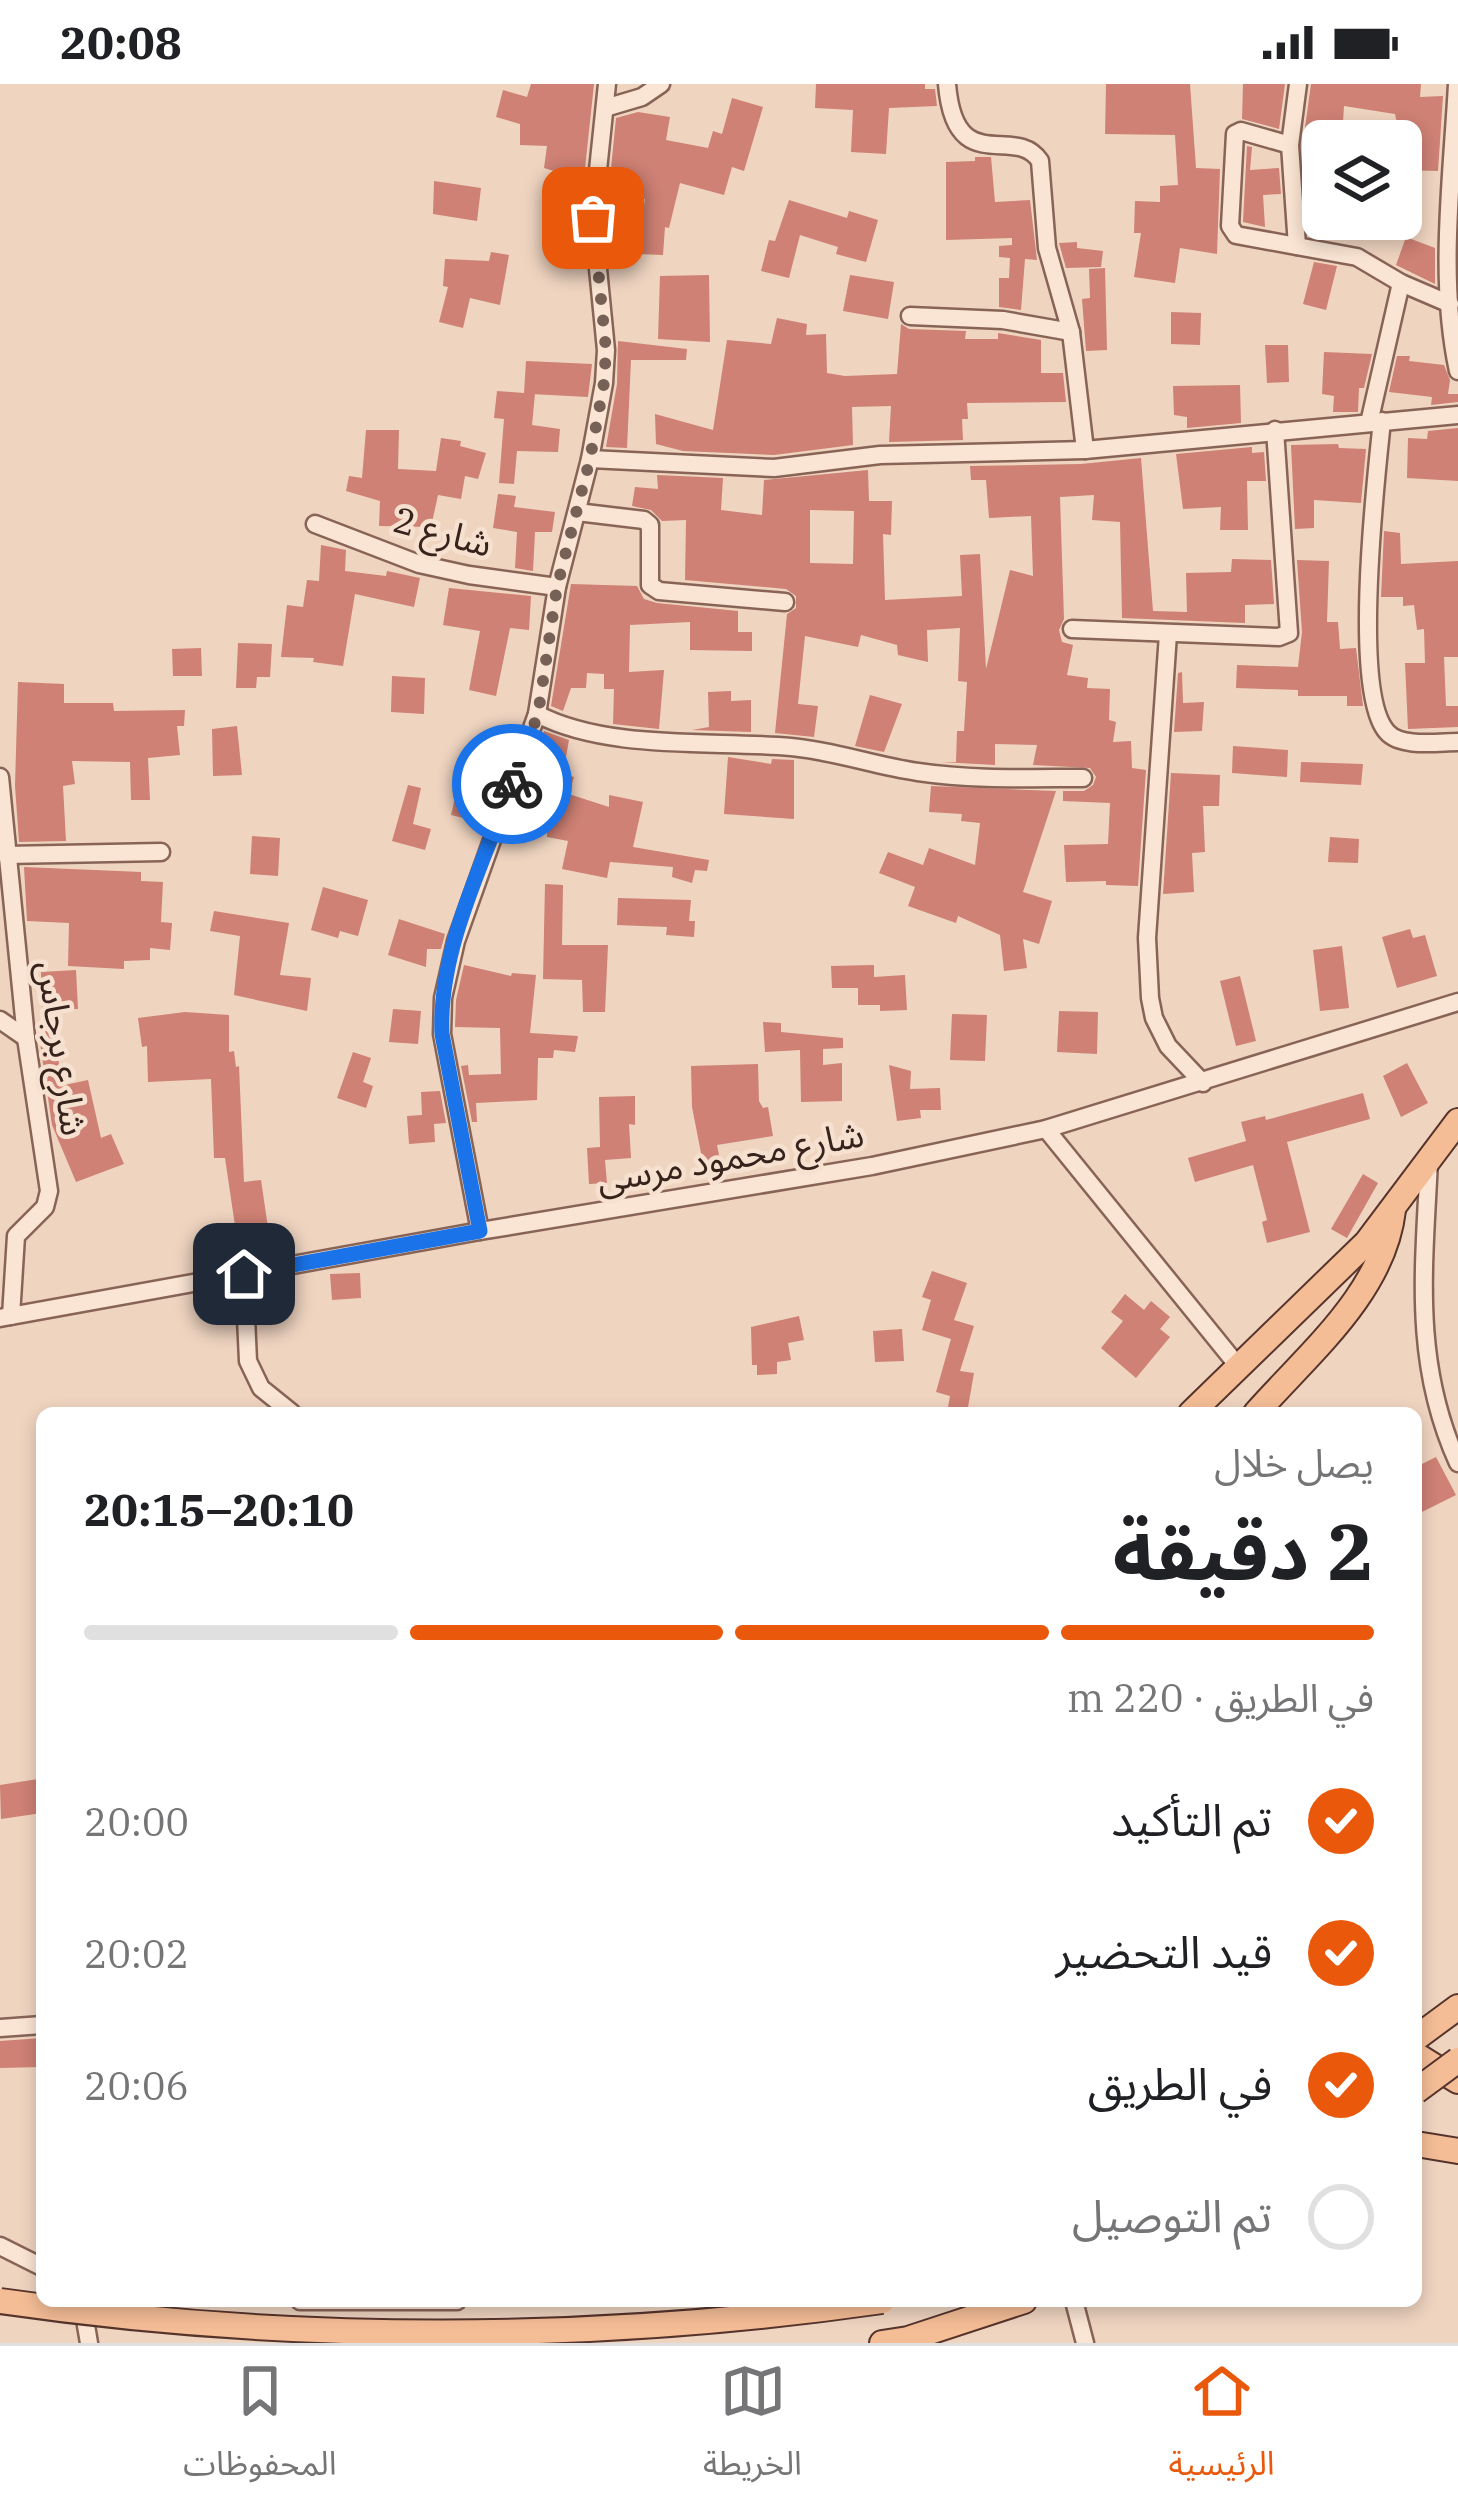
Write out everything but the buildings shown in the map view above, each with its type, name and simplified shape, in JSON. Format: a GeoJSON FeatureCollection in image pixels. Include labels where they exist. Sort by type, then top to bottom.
{"type":"FeatureCollection","features":[{"type":"Feature","properties":{"kind":"main road"},"geometry":{"type":"LineString","coordinates":[[1197,1407],[1367,1242],[1458,1121]]}},
{"type":"Feature","properties":{"kind":"main road"},"geometry":{"type":"LineString","coordinates":[[1261,1407],[1370,1282],[1387,1246],[1394,1208]]}},
{"type":"Feature","properties":{"kind":"main road"},"geometry":{"type":"LineString","coordinates":[[1422,2033],[1458,2006]]}},
{"type":"Feature","properties":{"kind":"main road"},"geometry":{"type":"LineString","coordinates":[[1422,2059],[1458,2081]]}},
{"type":"Feature","properties":{"kind":"main road"},"geometry":{"type":"LineString","coordinates":[[1422,2087],[1458,2060]]}},
{"type":"Feature","properties":{"kind":"main road"},"geometry":{"type":"LineString","coordinates":[[1422,2145],[1458,2150]]}},
{"type":"Feature","properties":{"kind":"main road"},"geometry":{"type":"LineString","coordinates":[[0,2302],[36,2307]]}},
{"type":"Feature","properties":{"kind":"main road"},"geometry":{"type":"LineString","coordinates":[[40,2307],[190,2326],[451,2337],[651,2328],[831,2307]]}},
{"type":"Feature","properties":{"kind":"main road"},"geometry":{"type":"LineString","coordinates":[[881,2343],[908,2339],[1006,2307]]}},
{"type":"Feature","properties":{"kind":"street"},"geometry":{"type":"LineString","coordinates":[[480,1231],[442,1034],[442,998],[456,941],[538,714],[557,587],[590,459],[606,367],[593,218],[607,84]]}},
{"type":"Feature","properties":{"kind":"street"},"geometry":{"type":"LineString","coordinates":[[605,108],[643,97],[662,84]]}},
{"type":"Feature","properties":{"kind":"street"},"geometry":{"type":"LineString","coordinates":[[947,84],[956,122],[965,137],[977,144],[1024,148],[1040,161],[1047,248],[1071,332],[1085,450]]}},
{"type":"Feature","properties":{"kind":"street"},"geometry":{"type":"LineString","coordinates":[[1297,246],[1290,145],[1298,84]]}},
{"type":"Feature","properties":{"kind":"street"},"geometry":{"type":"LineString","coordinates":[[1457,84],[1450,304],[1458,370]]}},
{"type":"Feature","properties":{"kind":"street"},"geometry":{"type":"LineString","coordinates":[[1290,145],[1241,131],[1235,134],[1230,226],[1244,239],[1357,257],[1450,304]]}},
{"type":"Feature","properties":{"kind":"street"},"geometry":{"type":"LineString","coordinates":[[1401,283],[1376,422],[1369,548],[1368,623],[1380,720],[1389,735],[1406,741],[1458,742]]}},
{"type":"Feature","properties":{"kind":"street"},"geometry":{"type":"LineString","coordinates":[[910,316],[1003,320],[1071,332]]}},
{"type":"Feature","properties":{"kind":"street"},"geometry":{"type":"LineString","coordinates":[[590,459],[774,468],[880,455],[1085,450],[1458,415]]}},
{"type":"Feature","properties":{"kind":"street"},"geometry":{"type":"LineString","coordinates":[[1072,628],[1280,637],[1289,633],[1275,430]]}},
{"type":"Feature","properties":{"kind":"street"},"geometry":{"type":"LineString","coordinates":[[577,512],[644,520],[650,525],[647,572],[650,585],[659,591],[785,602]]}},
{"type":"Feature","properties":{"kind":"street","name":"شارع 2"},"geometry":{"type":"LineString","coordinates":[[315,524],[419,564],[557,587]]}},
{"type":"Feature","properties":{"kind":"street"},"geometry":{"type":"LineString","coordinates":[[1168,634],[1147,938],[1150,998],[1168,1046],[1203,1083]]}},
{"type":"Feature","properties":{"kind":"street"},"geometry":{"type":"LineString","coordinates":[[538,714],[561,726],[603,733],[846,754],[923,773],[1083,778]]}},
{"type":"Feature","properties":{"kind":"street","name":"شارع برجاس"},"geometry":{"type":"LineString","coordinates":[[0,777],[26,1037],[49,1191],[45,1207],[16,1237],[5,1317]]}},
{"type":"Feature","properties":{"kind":"street"},"geometry":{"type":"LineString","coordinates":[[7,855],[161,852]]}},
{"type":"Feature","properties":{"kind":"street","name":"شارع محمود مرسى"},"geometry":{"type":"LineString","coordinates":[[5,1317],[872,1166],[1046,1129],[1458,1002]]}},
{"type":"Feature","properties":{"kind":"street"},"geometry":{"type":"LineString","coordinates":[[0,1020],[26,1037]]}},
{"type":"Feature","properties":{"kind":"street"},"geometry":{"type":"LineString","coordinates":[[0,1040],[26,1037]]}},
{"type":"Feature","properties":{"kind":"street"},"geometry":{"type":"LineString","coordinates":[[1046,1129],[1238,1366]]}},
{"type":"Feature","properties":{"kind":"street"},"geometry":{"type":"LineString","coordinates":[[1430,1161],[1424,1339],[1432,1387],[1458,1463]]}},
{"type":"Feature","properties":{"kind":"street"},"geometry":{"type":"LineString","coordinates":[[244,1274],[248,1361],[260,1388],[284,1407]]}},
{"type":"Feature","properties":{"kind":"street"},"geometry":{"type":"LineString","coordinates":[[0,2029],[36,2026]]}},
{"type":"Feature","properties":{"kind":"street"},"geometry":{"type":"LineString","coordinates":[[0,2246],[36,2263]]}},
{"type":"Feature","properties":{"kind":"street"},"geometry":{"type":"LineString","coordinates":[[83,2307],[89,2343]]}},
{"type":"Feature","properties":{"kind":"street"},"geometry":{"type":"LineString","coordinates":[[362,2307],[364,2343]]}},
{"type":"Feature","properties":{"kind":"street"},"geometry":{"type":"LineString","coordinates":[[1076,2307],[1085,2343]]}},
{"type":"Feature","properties":{"kind":"way so far"},"geometry":{"type":"LineString","coordinates":[[512,784],[538,714],[557,587],[604,383],[606,350],[593,218]]}},
{"type":"Feature","properties":{"kind":"route"},"geometry":{"type":"LineString","coordinates":[[244,1274],[480,1231],[442,1034],[442,998],[456,941],[512,784]]}}]}
